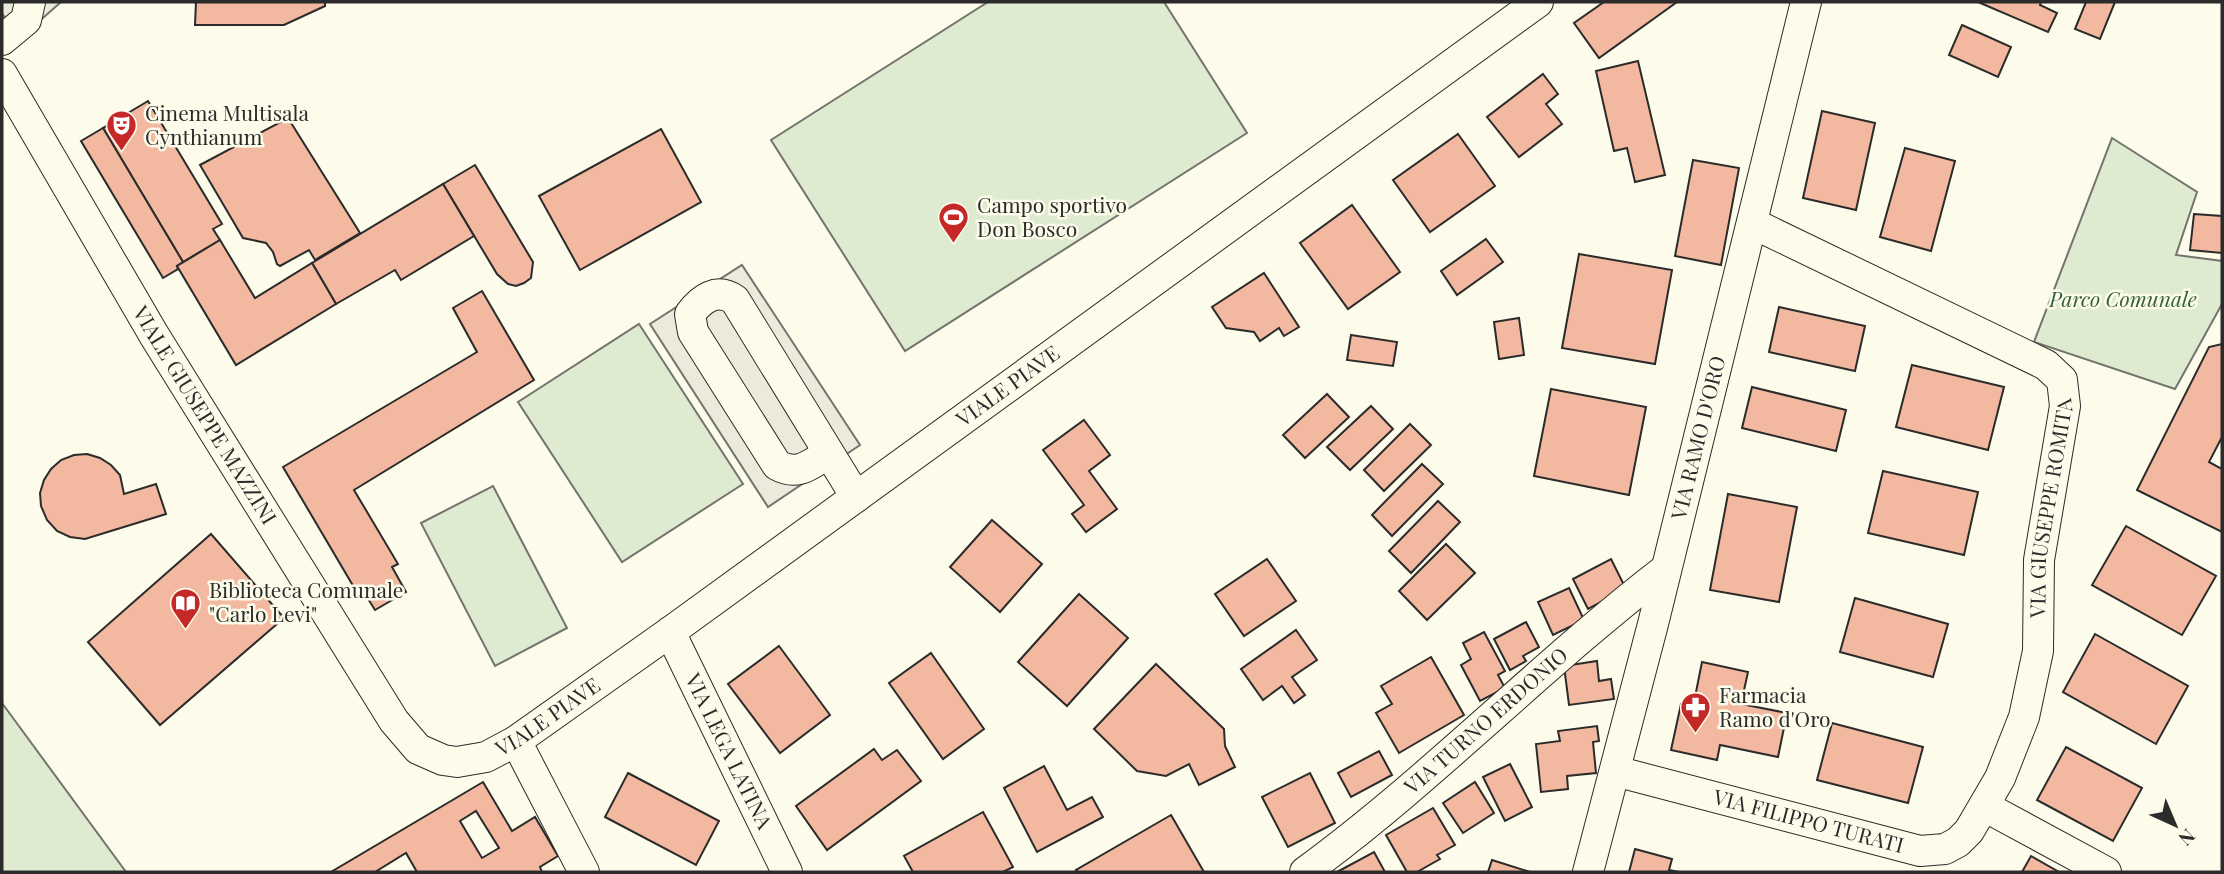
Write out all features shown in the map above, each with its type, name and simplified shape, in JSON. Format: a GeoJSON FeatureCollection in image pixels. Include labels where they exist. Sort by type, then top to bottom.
{"type":"FeatureCollection","features":[{"type":"Feature","properties":{"kind":"street"},"geometry":{"type":"LineString","coordinates":[[2,40],[26,20],[30,2]]}},
{"type":"Feature","properties":{"kind":"street","name":"VIALE PIAVE"},"geometry":{"type":"LineString","coordinates":[[471,760],[486,757],[516,741],[670,632],[1538,2]]}},
{"type":"Feature","properties":{"kind":"street","name":"VIA RAMO D'ORO"},"geometry":{"type":"LineString","coordinates":[[1588,872],[1806,2]]}},
{"type":"Feature","properties":{"kind":"street","name":"VIALE GIUSEPPE MAZZINI"},"geometry":{"type":"LineString","coordinates":[[2,74],[154,335],[394,721],[418,749],[443,760],[471,760]]}},
{"type":"Feature","properties":{"kind":"street","name":"VIA GIUSEPPE ROMITA"},"geometry":{"type":"LineString","coordinates":[[1752,223],[2046,365],[2062,380],[2065,406],[2039,560],[2036,662],[2027,707],[2012,750],[1984,806]]}},
{"type":"Feature","properties":{"kind":"street"},"geometry":{"type":"LineString","coordinates":[[829,453],[799,470],[791,471],[777,465],[693,332],[691,314],[700,301],[720,294],[735,300],[829,453],[856,497]]}},
{"type":"Feature","properties":{"kind":"street","name":"VIA TURNO ERDONIO"},"geometry":{"type":"LineString","coordinates":[[1305,872],[1378,815],[1610,614],[1666,569]]}},
{"type":"Feature","properties":{"kind":"street","name":"VIA LEGA LATINA"},"geometry":{"type":"LineString","coordinates":[[670,632],[787,872]]}},
{"type":"Feature","properties":{"kind":"street"},"geometry":{"type":"LineString","coordinates":[[516,741],[584,872]]}},
{"type":"Feature","properties":{"kind":"street","name":"VIA FILIPPO TURATI"},"geometry":{"type":"LineString","coordinates":[[1615,771],[1920,851],[1938,851],[1958,842],[1969,831],[1984,806]]}},
{"type":"Feature","properties":{"kind":"street"},"geometry":{"type":"LineString","coordinates":[[1984,806],[2106,872]]}},
{"type":"Feature","properties":{"kind":"green space","name":"Campo sportivo Don Bosco"},"geometry":{"type":"Polygon","coordinates":[[[988,2],[1164,2],[1247,133],[905,351],[771,140],[988,2]]]}},
{"type":"Feature","properties":{"kind":"green space","name":"Parco Comunale"},"geometry":{"type":"Polygon","coordinates":[[[2112,138],[2197,192],[2176,255],[2222,261],[2222,304],[2175,389],[2034,342],[2112,138]]]}},
{"type":"Feature","properties":{"kind":"green space"},"geometry":{"type":"Polygon","coordinates":[[[639,324],[743,484],[622,562],[518,402],[639,324]]]}},
{"type":"Feature","properties":{"kind":"green space"},"geometry":{"type":"Polygon","coordinates":[[[493,486],[567,628],[495,666],[421,523],[493,486]]]}},
{"type":"Feature","properties":{"kind":"green space"},"geometry":{"type":"Polygon","coordinates":[[[2,703],[126,872],[2,872],[2,703]]]}},
{"type":"Feature","properties":{"kind":"shaded area"},"geometry":{"type":"Polygon","coordinates":[[[2,2],[61,2],[18,40],[2,13],[2,2]]]}},
{"type":"Feature","properties":{"kind":"shaded area"},"geometry":{"type":"Polygon","coordinates":[[[742,265],[860,445],[768,507],[650,324],[742,265]]]}},
{"type":"Feature","properties":{"kind":"building"},"geometry":{"type":"Polygon","coordinates":[[[196,2],[325,2],[325,6],[284,25],[195,25],[196,2]]]}},
{"type":"Feature","properties":{"kind":"building"},"geometry":{"type":"Polygon","coordinates":[[[1604,2],[1677,2],[1599,58],[1574,23],[1604,2]]]}},
{"type":"Feature","properties":{"kind":"building"},"geometry":{"type":"Polygon","coordinates":[[[1978,2],[2041,2],[2040,5],[2057,13],[2048,32],[1978,2]]]}},
{"type":"Feature","properties":{"kind":"building"},"geometry":{"type":"Polygon","coordinates":[[[2086,2],[2115,2],[2100,39],[2075,29],[2086,2]]]}},
{"type":"Feature","properties":{"kind":"building"},"geometry":{"type":"Polygon","coordinates":[[[1962,25],[2011,47],[1998,77],[1949,55],[1962,25]]]}},
{"type":"Feature","properties":{"kind":"building"},"geometry":{"type":"Polygon","coordinates":[[[1638,61],[1665,175],[1635,182],[1627,148],[1614,151],[1596,71],[1638,61]]]}},
{"type":"Feature","properties":{"kind":"building"},"geometry":{"type":"Polygon","coordinates":[[[1543,74],[1558,94],[1546,104],[1562,124],[1519,157],[1487,117],[1543,74]]]}},
{"type":"Feature","properties":{"kind":"building"},"geometry":{"type":"Polygon","coordinates":[[[148,101],[222,224],[213,229],[220,240],[183,262],[103,128],[148,101]]]}},
{"type":"Feature","properties":{"kind":"building"},"geometry":{"type":"Polygon","coordinates":[[[1822,111],[1875,123],[1856,210],[1803,198],[1822,111]]]}},
{"type":"Feature","properties":{"kind":"building"},"geometry":{"type":"Polygon","coordinates":[[[288,118],[360,233],[315,260],[309,250],[280,266],[266,243],[243,238],[200,165],[288,118]]]}},
{"type":"Feature","properties":{"kind":"building"},"geometry":{"type":"Polygon","coordinates":[[[103,128],[183,262],[177,266],[178,269],[163,278],[81,141],[103,128]]]}},
{"type":"Feature","properties":{"kind":"building"},"geometry":{"type":"Polygon","coordinates":[[[661,129],[701,202],[580,270],[539,196],[661,129]]]}},
{"type":"Feature","properties":{"kind":"building"},"geometry":{"type":"Polygon","coordinates":[[[1458,134],[1495,186],[1430,232],[1393,180],[1458,134]]]}},
{"type":"Feature","properties":{"kind":"building"},"geometry":{"type":"Polygon","coordinates":[[[1905,148],[1955,161],[1931,251],[1880,237],[1905,148]]]}},
{"type":"Feature","properties":{"kind":"building"},"geometry":{"type":"Polygon","coordinates":[[[1693,160],[1739,168],[1721,265],[1675,256],[1693,160]]]}},
{"type":"Feature","properties":{"kind":"building"},"geometry":{"type":"Polygon","coordinates":[[[475,165],[533,262],[531,278],[524,283],[516,286],[508,284],[497,274],[443,184],[475,165]]]}},
{"type":"Feature","properties":{"kind":"building"},"geometry":{"type":"Polygon","coordinates":[[[443,184],[474,236],[401,280],[395,270],[336,304],[312,263],[443,184]]]}},
{"type":"Feature","properties":{"kind":"building"},"geometry":{"type":"Polygon","coordinates":[[[1352,205],[1400,272],[1348,309],[1300,243],[1352,205]]]}},
{"type":"Feature","properties":{"kind":"building"},"geometry":{"type":"Polygon","coordinates":[[[2194,214],[2222,216],[2222,253],[2190,250],[2194,214]]]}},
{"type":"Feature","properties":{"kind":"building"},"geometry":{"type":"Polygon","coordinates":[[[1486,239],[1503,262],[1457,295],[1441,271],[1486,239]]]}},
{"type":"Feature","properties":{"kind":"building"},"geometry":{"type":"Polygon","coordinates":[[[220,240],[255,298],[312,263],[336,304],[236,365],[177,266],[220,240]]]}},
{"type":"Feature","properties":{"kind":"building"},"geometry":{"type":"Polygon","coordinates":[[[1579,254],[1672,270],[1655,364],[1562,348],[1579,254]]]}},
{"type":"Feature","properties":{"kind":"building"},"geometry":{"type":"Polygon","coordinates":[[[1264,273],[1299,327],[1284,336],[1279,328],[1260,341],[1254,332],[1226,328],[1212,307],[1264,273]]]}},
{"type":"Feature","properties":{"kind":"building"},"geometry":{"type":"Polygon","coordinates":[[[482,291],[534,380],[354,490],[398,564],[392,567],[406,592],[375,610],[360,586],[355,589],[283,467],[477,352],[453,308],[482,291]]]}},
{"type":"Feature","properties":{"kind":"building"},"geometry":{"type":"Polygon","coordinates":[[[1779,307],[1865,326],[1855,371],[1769,352],[1779,307]]]}},
{"type":"Feature","properties":{"kind":"building"},"geometry":{"type":"Polygon","coordinates":[[[1519,318],[1524,355],[1499,359],[1494,322],[1519,318]]]}},
{"type":"Feature","properties":{"kind":"building"},"geometry":{"type":"Polygon","coordinates":[[[1351,335],[1397,342],[1393,366],[1347,360],[1351,335]]]}},
{"type":"Feature","properties":{"kind":"building"},"geometry":{"type":"Polygon","coordinates":[[[2222,344],[2222,437],[2209,462],[2222,469],[2222,532],[2137,490],[2209,347],[2222,344]]]}},
{"type":"Feature","properties":{"kind":"building"},"geometry":{"type":"Polygon","coordinates":[[[1912,365],[2004,387],[1988,450],[1896,427],[1912,365]]]}},
{"type":"Feature","properties":{"kind":"building"},"geometry":{"type":"Polygon","coordinates":[[[1752,387],[1846,410],[1836,451],[1742,428],[1752,387]]]}},
{"type":"Feature","properties":{"kind":"building"},"geometry":{"type":"Polygon","coordinates":[[[1551,389],[1646,407],[1629,495],[1534,476],[1551,389]]]}},
{"type":"Feature","properties":{"kind":"building"},"geometry":{"type":"Polygon","coordinates":[[[1327,394],[1349,417],[1305,458],[1283,435],[1327,394]]]}},
{"type":"Feature","properties":{"kind":"building"},"geometry":{"type":"Polygon","coordinates":[[[1371,406],[1393,429],[1350,470],[1327,447],[1371,406]]]}},
{"type":"Feature","properties":{"kind":"building"},"geometry":{"type":"Polygon","coordinates":[[[1084,420],[1110,455],[1089,471],[1117,509],[1086,532],[1072,514],[1084,505],[1043,450],[1084,420]]]}},
{"type":"Feature","properties":{"kind":"building"},"geometry":{"type":"Polygon","coordinates":[[[1410,424],[1431,445],[1384,491],[1364,470],[1410,424]]]}},
{"type":"Feature","properties":{"kind":"building"},"geometry":{"type":"Polygon","coordinates":[[[87,454],[111,465],[120,475],[124,494],[156,484],[166,514],[85,539],[70,537],[57,531],[47,520],[41,506],[40,493],[44,480],[61,460],[87,454]]]}},
{"type":"Feature","properties":{"kind":"building"},"geometry":{"type":"Polygon","coordinates":[[[1422,464],[1443,484],[1392,536],[1372,515],[1422,464]]]}},
{"type":"Feature","properties":{"kind":"building"},"geometry":{"type":"Polygon","coordinates":[[[1883,471],[1978,492],[1964,555],[1868,533],[1883,471]]]}},
{"type":"Feature","properties":{"kind":"building"},"geometry":{"type":"Polygon","coordinates":[[[1728,494],[1797,507],[1779,602],[1710,590],[1728,494]]]}},
{"type":"Feature","properties":{"kind":"building"},"geometry":{"type":"Polygon","coordinates":[[[1438,501],[1460,522],[1411,573],[1389,551],[1438,501]]]}},
{"type":"Feature","properties":{"kind":"building"},"geometry":{"type":"Polygon","coordinates":[[[992,520],[1042,564],[1000,612],[950,567],[992,520]]]}},
{"type":"Feature","properties":{"kind":"building"},"geometry":{"type":"Polygon","coordinates":[[[2126,526],[2216,576],[2182,635],[2092,585],[2126,526]]]}},
{"type":"Feature","properties":{"kind":"building","name":"Biblioteca Comunale \"Carlo Levi\""},"geometry":{"type":"Polygon","coordinates":[[[211,534],[284,618],[160,725],[88,642],[211,534]]]}},
{"type":"Feature","properties":{"kind":"building"},"geometry":{"type":"Polygon","coordinates":[[[1446,544],[1475,573],[1427,620],[1399,591],[1446,544]]]}},
{"type":"Feature","properties":{"kind":"building"},"geometry":{"type":"Polygon","coordinates":[[[1267,559],[1296,601],[1244,636],[1215,594],[1267,559]]]}},
{"type":"Feature","properties":{"kind":"building"},"geometry":{"type":"Polygon","coordinates":[[[1611,559],[1626,589],[1588,609],[1573,579],[1611,559]]]}},
{"type":"Feature","properties":{"kind":"building"},"geometry":{"type":"Polygon","coordinates":[[[1569,588],[1584,620],[1553,635],[1538,602],[1569,588]]]}},
{"type":"Feature","properties":{"kind":"building"},"geometry":{"type":"Polygon","coordinates":[[[1079,594],[1128,638],[1067,706],[1018,662],[1079,594]]]}},
{"type":"Feature","properties":{"kind":"building"},"geometry":{"type":"Polygon","coordinates":[[[1855,598],[1948,624],[1933,677],[1840,652],[1855,598]]]}},
{"type":"Feature","properties":{"kind":"building"},"geometry":{"type":"Polygon","coordinates":[[[1526,622],[1539,647],[1523,656],[1526,661],[1510,670],[1494,639],[1526,622]]]}},
{"type":"Feature","properties":{"kind":"building"},"geometry":{"type":"Polygon","coordinates":[[[1296,630],[1317,660],[1292,677],[1305,695],[1294,703],[1282,686],[1263,700],[1241,669],[1296,630]]]}},
{"type":"Feature","properties":{"kind":"building"},"geometry":{"type":"Polygon","coordinates":[[[1484,632],[1505,671],[1498,675],[1505,688],[1480,701],[1461,665],[1471,659],[1463,643],[1484,632]]]}},
{"type":"Feature","properties":{"kind":"building"},"geometry":{"type":"Polygon","coordinates":[[[2095,634],[2188,686],[2156,744],[2063,692],[2095,634]]]}},
{"type":"Feature","properties":{"kind":"building"},"geometry":{"type":"Polygon","coordinates":[[[779,646],[830,715],[780,753],[728,684],[779,646]]]}},
{"type":"Feature","properties":{"kind":"building"},"geometry":{"type":"Polygon","coordinates":[[[931,653],[984,729],[943,759],[889,683],[931,653]]]}},
{"type":"Feature","properties":{"kind":"building"},"geometry":{"type":"Polygon","coordinates":[[[1431,657],[1464,715],[1399,753],[1376,713],[1392,704],[1381,686],[1431,657]]]}},
{"type":"Feature","properties":{"kind":"building"},"geometry":{"type":"Polygon","coordinates":[[[1597,661],[1599,681],[1611,679],[1614,699],[1569,705],[1564,666],[1597,661]]]}},
{"type":"Feature","properties":{"kind":"building"},"geometry":{"type":"Polygon","coordinates":[[[1702,662],[1748,672],[1741,704],[1787,713],[1778,757],[1720,745],[1717,760],[1671,750],[1681,704],[1693,707],[1702,662]]]}},
{"type":"Feature","properties":{"kind":"building"},"geometry":{"type":"Polygon","coordinates":[[[1156,664],[1224,729],[1225,746],[1235,767],[1199,785],[1189,764],[1166,776],[1137,771],[1094,729],[1156,664]]]}},
{"type":"Feature","properties":{"kind":"building"},"geometry":{"type":"Polygon","coordinates":[[[1832,723],[1923,747],[1908,803],[1817,780],[1832,723]]]}},
{"type":"Feature","properties":{"kind":"building"},"geometry":{"type":"Polygon","coordinates":[[[1597,726],[1599,741],[1593,742],[1596,773],[1567,776],[1568,789],[1541,792],[1536,744],[1560,741],[1558,731],[1597,726]]]}},
{"type":"Feature","properties":{"kind":"building"},"geometry":{"type":"Polygon","coordinates":[[[2066,747],[2142,788],[2113,841],[2037,800],[2066,747]]]}},
{"type":"Feature","properties":{"kind":"building"},"geometry":{"type":"Polygon","coordinates":[[[874,749],[882,760],[897,750],[921,781],[827,850],[796,806],[874,749]]]}},
{"type":"Feature","properties":{"kind":"building"},"geometry":{"type":"Polygon","coordinates":[[[1379,751],[1392,775],[1351,797],[1338,773],[1379,751]]]}},
{"type":"Feature","properties":{"kind":"building"},"geometry":{"type":"Polygon","coordinates":[[[1510,764],[1532,807],[1505,821],[1483,777],[1510,764]]]}},
{"type":"Feature","properties":{"kind":"building"},"geometry":{"type":"Polygon","coordinates":[[[1044,766],[1067,810],[1092,797],[1103,817],[1037,852],[1004,788],[1044,766]]]}},
{"type":"Feature","properties":{"kind":"building"},"geometry":{"type":"Polygon","coordinates":[[[628,773],[719,821],[696,865],[605,817],[628,773]]]}},
{"type":"Feature","properties":{"kind":"building"},"geometry":{"type":"Polygon","coordinates":[[[1310,773],[1335,823],[1288,847],[1262,797],[1310,773]]]}},
{"type":"Feature","properties":{"kind":"building"},"geometry":{"type":"Polygon","coordinates":[[[483,782],[512,831],[535,817],[558,856],[540,867],[542,872],[417,872],[406,853],[375,872],[331,872],[483,782]],[[476,811],[460,821],[482,858],[499,848],[476,811]]]}},
{"type":"Feature","properties":{"kind":"building"},"geometry":{"type":"Polygon","coordinates":[[[1475,782],[1494,813],[1463,833],[1443,803],[1475,782]]]}},
{"type":"Feature","properties":{"kind":"building"},"geometry":{"type":"Polygon","coordinates":[[[1433,808],[1455,845],[1437,855],[1440,859],[1417,872],[1407,872],[1386,835],[1433,808]]]}},
{"type":"Feature","properties":{"kind":"building"},"geometry":{"type":"Polygon","coordinates":[[[983,812],[1013,867],[1003,872],[913,872],[904,856],[983,812]]]}},
{"type":"Feature","properties":{"kind":"building"},"geometry":{"type":"Polygon","coordinates":[[[1171,815],[1204,872],[1076,870],[1171,815]]]}},
{"type":"Feature","properties":{"kind":"building"},"geometry":{"type":"Polygon","coordinates":[[[1635,849],[1672,859],[1669,870],[1679,872],[1629,872],[1635,849]]]}},
{"type":"Feature","properties":{"kind":"building"},"geometry":{"type":"Polygon","coordinates":[[[1374,852],[1385,872],[1337,872],[1374,852]]]}},
{"type":"Feature","properties":{"kind":"building"},"geometry":{"type":"Polygon","coordinates":[[[2031,856],[2059,872],[2022,872],[2031,856]]]}},
{"type":"Feature","properties":{"kind":"building"},"geometry":{"type":"Polygon","coordinates":[[[1492,860],[1530,872],[1488,872],[1492,860]]]}},
{"type":"Feature","properties":{"kind":"place","name":"Cinema Multisala Cynthianum"},"geometry":{"type":"Point","coordinates":[122,153]}},
{"type":"Feature","properties":{"kind":"place","name":"Campo sportivo Don Bosco"},"geometry":{"type":"Point","coordinates":[954,245]}},
{"type":"Feature","properties":{"kind":"place","name":"Biblioteca Comunale \"Carlo Levi\""},"geometry":{"type":"Point","coordinates":[186,630]}},
{"type":"Feature","properties":{"kind":"place","name":"Farmacia Ramo d'Oro"},"geometry":{"type":"Point","coordinates":[1696,735]}}]}
